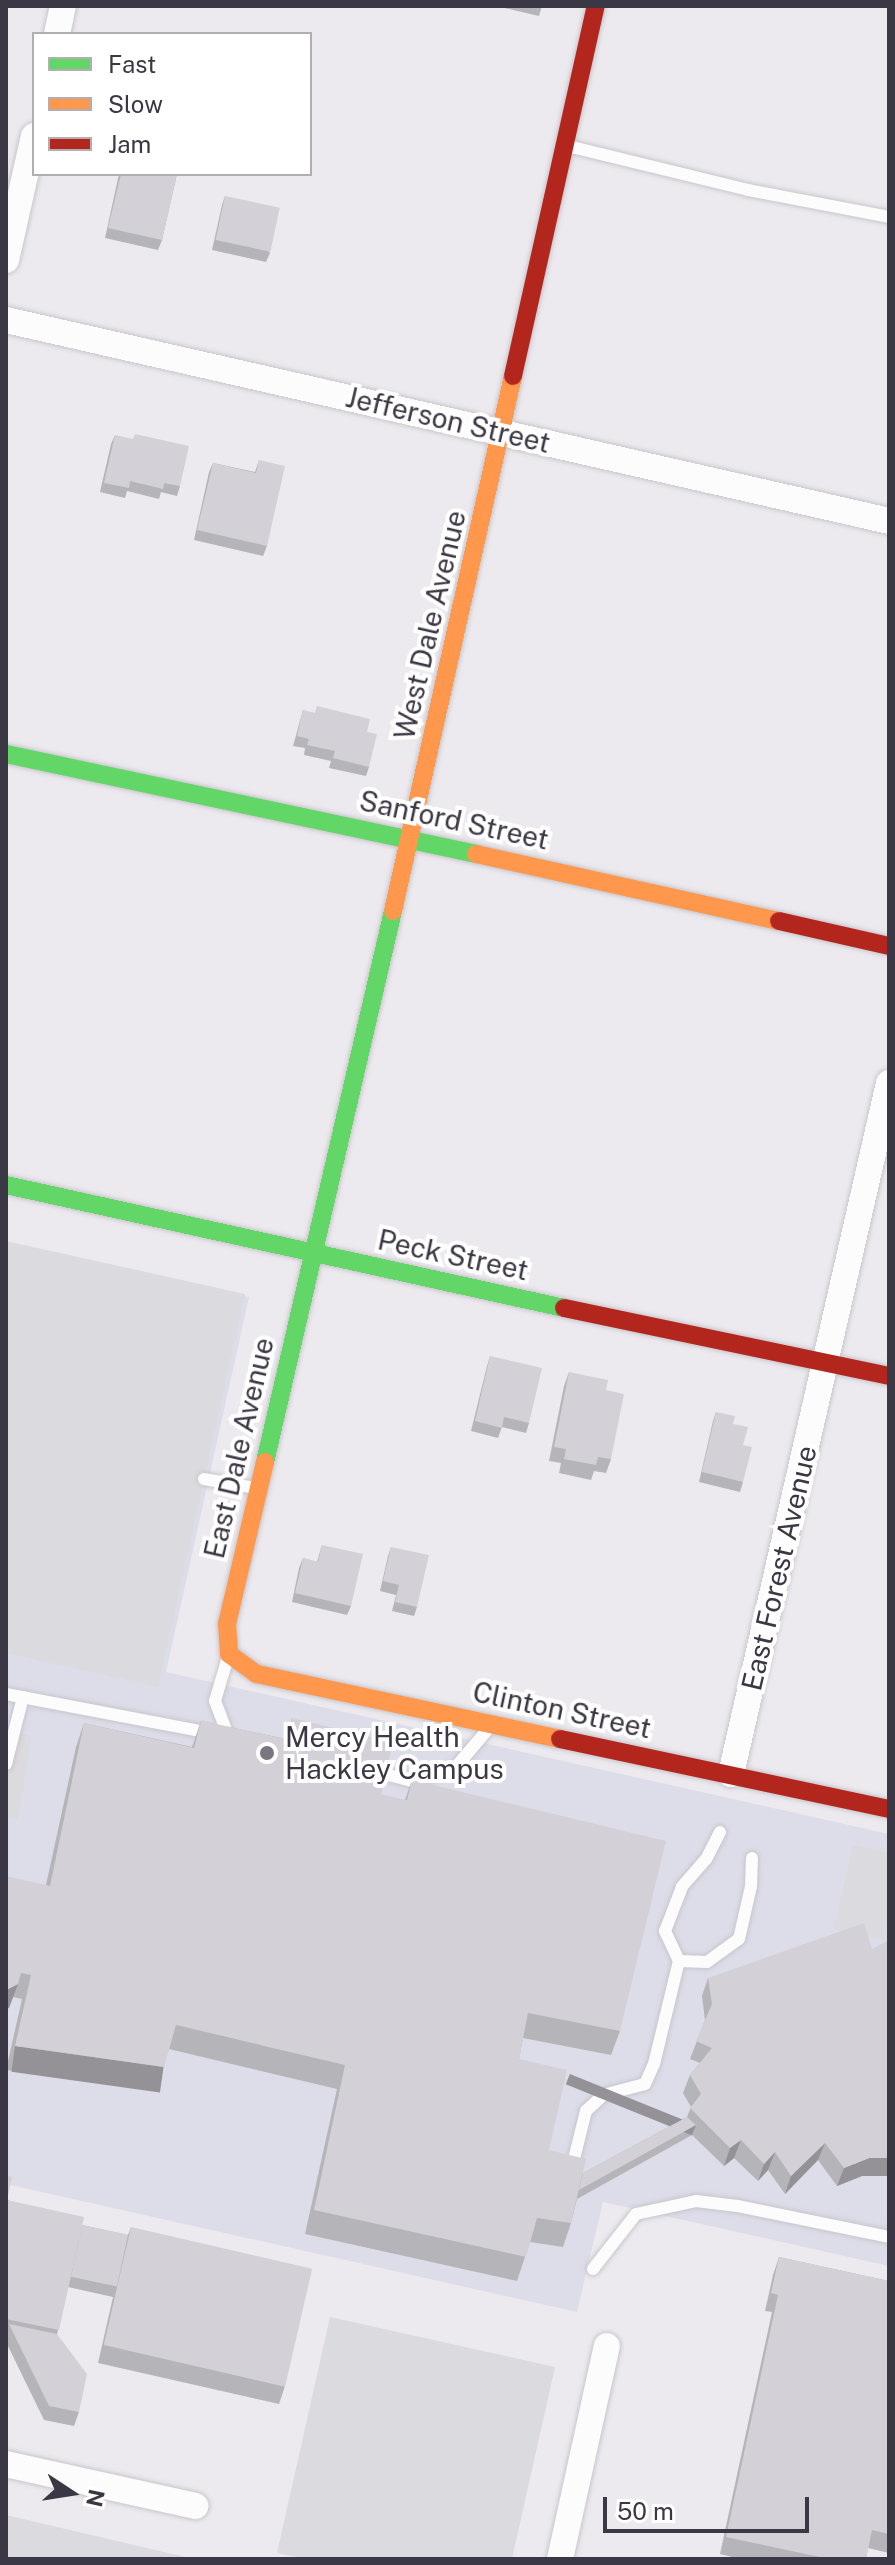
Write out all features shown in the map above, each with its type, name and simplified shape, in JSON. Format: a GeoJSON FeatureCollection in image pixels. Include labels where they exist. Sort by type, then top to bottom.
{"type":"FeatureCollection","features":[{"type":"Feature","properties":{"kind":"street"},"geometry":{"type":"LineString","coordinates":[[57,32],[63,6]]}},
{"type":"Feature","properties":{"kind":"street","name":"West Dale Avenue"},"geometry":{"type":"LineString","coordinates":[[314,1255],[596,6]]}},
{"type":"Feature","properties":{"kind":"street"},"geometry":{"type":"LineString","coordinates":[[6,260],[32,145]]}},
{"type":"Feature","properties":{"kind":"street","name":"Jefferson Street"},"geometry":{"type":"LineString","coordinates":[[6,320],[889,521]]}},
{"type":"Feature","properties":{"kind":"street","name":"Sanford Street"},"geometry":{"type":"LineString","coordinates":[[6,754],[410,839],[889,946]]}},
{"type":"Feature","properties":{"kind":"street","name":"East Forest Avenue"},"geometry":{"type":"LineString","coordinates":[[731,1774],[889,1083]]}},
{"type":"Feature","properties":{"kind":"street","name":"Peck Street"},"geometry":{"type":"LineString","coordinates":[[6,1185],[314,1255],[889,1376]]}},
{"type":"Feature","properties":{"kind":"street","name":"East Dale Avenue"},"geometry":{"type":"LineString","coordinates":[[229,1654],[227,1624],[314,1255]]}},
{"type":"Feature","properties":{"kind":"street","name":"Clinton Street"},"geometry":{"type":"LineString","coordinates":[[229,1654],[257,1674],[889,1809]]}},
{"type":"Feature","properties":{"kind":"street"},"geometry":{"type":"LineString","coordinates":[[560,2559],[607,2346]]}},
{"type":"Feature","properties":{"kind":"street"},"geometry":{"type":"LineString","coordinates":[[6,2464],[195,2506]]}},
{"type":"Feature","properties":{"kind":"lane"},"geometry":{"type":"LineString","coordinates":[[565,145],[748,190],[889,217]]}},
{"type":"Feature","properties":{"kind":"lane"},"geometry":{"type":"LineString","coordinates":[[204,1479],[259,1489]]}},
{"type":"Feature","properties":{"kind":"lane"},"geometry":{"type":"LineString","coordinates":[[6,1694],[135,1716],[236,1739],[215,1701],[229,1654]]}},
{"type":"Feature","properties":{"kind":"lane"},"geometry":{"type":"LineString","coordinates":[[6,1764],[23,1697]]}},
{"type":"Feature","properties":{"kind":"lane"},"geometry":{"type":"LineString","coordinates":[[355,1767],[412,1781],[455,1768],[492,1724]]}},
{"type":"Feature","properties":{"kind":"lane"},"geometry":{"type":"LineString","coordinates":[[573,2163],[586,2111],[603,2095],[645,2084],[654,2064],[679,1961],[665,1931],[682,1887],[706,1859],[720,1832]]}},
{"type":"Feature","properties":{"kind":"lane"},"geometry":{"type":"LineString","coordinates":[[679,1961],[707,1962],[739,1939],[751,1886],[752,1858]]}},
{"type":"Feature","properties":{"kind":"lane"},"geometry":{"type":"LineString","coordinates":[[593,2269],[636,2214],[696,2201],[738,2206],[889,2237]]}},
{"type":"Feature","properties":{"kind":"shaded area"},"geometry":{"type":"Polygon","coordinates":[[[6,1241],[245,1294],[158,1687],[6,1653],[6,1241]]]}},
{"type":"Feature","properties":{"kind":"shaded area","name":"Mercy Health Hackley Campus"},"geometry":{"type":"Polygon","coordinates":[[[6,1242],[249,1297],[166,1672],[889,1834],[889,2266],[603,2202],[577,2312],[6,2184],[6,1242]]]}},
{"type":"Feature","properties":{"kind":"shaded area"},"geometry":{"type":"Polygon","coordinates":[[[6,1731],[32,1736],[18,1820],[6,1817],[6,1731]]]}},
{"type":"Feature","properties":{"kind":"shaded area"},"geometry":{"type":"Polygon","coordinates":[[[853,1845],[889,1853],[889,1918],[884,1940],[834,1929],[853,1845]]]}},
{"type":"Feature","properties":{"kind":"shaded area"},"geometry":{"type":"Polygon","coordinates":[[[330,2317],[555,2367],[512,2559],[306,2559],[277,2553],[330,2317]]]}},
{"type":"Feature","properties":{"kind":"shaded area"},"geometry":{"type":"Polygon","coordinates":[[[6,2515],[194,2559],[6,2559],[6,2515]]]}},
{"type":"Feature","properties":{"kind":"building"},"geometry":{"type":"Polygon","coordinates":[[[121,176],[177,176],[162,240],[108,228],[121,176]]]}},
{"type":"Feature","properties":{"kind":"building"},"geometry":{"type":"Polygon","coordinates":[[[225,196],[280,208],[270,252],[216,240],[225,196]]]}},
{"type":"Feature","properties":{"kind":"building"},"geometry":{"type":"Polygon","coordinates":[[[135,434],[189,446],[180,486],[164,483],[163,489],[130,481],[129,488],[104,483],[115,435],[133,439],[135,434]]]}},
{"type":"Feature","properties":{"kind":"building"},"geometry":{"type":"Polygon","coordinates":[[[259,460],[285,466],[267,546],[197,530],[213,463],[256,473],[259,460]]]}},
{"type":"Feature","properties":{"kind":"building"},"geometry":{"type":"Polygon","coordinates":[[[317,706],[370,719],[367,732],[377,734],[369,767],[333,758],[335,751],[307,745],[309,739],[297,736],[303,710],[315,713],[317,706]]]}},
{"type":"Feature","properties":{"kind":"building"},"geometry":{"type":"Polygon","coordinates":[[[490,1356],[542,1368],[529,1423],[504,1417],[502,1428],[475,1421],[490,1356]]]}},
{"type":"Feature","properties":{"kind":"building"},"geometry":{"type":"Polygon","coordinates":[[[569,1372],[608,1380],[606,1390],[624,1394],[611,1459],[598,1457],[596,1465],[564,1459],[566,1449],[554,1447],[569,1372]]]}},
{"type":"Feature","properties":{"kind":"building"},"geometry":{"type":"Polygon","coordinates":[[[716,1412],[735,1416],[733,1424],[748,1427],[743,1445],[752,1447],[743,1482],[702,1472],[716,1412]]]}},
{"type":"Feature","properties":{"kind":"building"},"geometry":{"type":"Polygon","coordinates":[[[322,1545],[363,1554],[351,1606],[295,1593],[303,1558],[318,1562],[322,1545]]]}},
{"type":"Feature","properties":{"kind":"building"},"geometry":{"type":"Polygon","coordinates":[[[391,1547],[429,1555],[417,1607],[395,1602],[399,1585],[383,1581],[391,1547]]]}},
{"type":"Feature","properties":{"kind":"building"},"geometry":{"type":"Polygon","coordinates":[[[292,1718],[393,1742],[381,1795],[282,1773],[292,1718]]]}},
{"type":"Feature","properties":{"kind":"building"},"geometry":{"type":"Polygon","coordinates":[[[201,1721],[290,1740],[282,1773],[407,1800],[412,1780],[666,1841],[620,2031],[528,2013],[519,2059],[567,2070],[549,2150],[586,2159],[571,2223],[537,2218],[526,2257],[314,2210],[345,2065],[176,2025],[164,2067],[15,2046],[31,1975],[21,1973],[18,1984],[6,1990],[6,1876],[50,1886],[84,1723],[194,1748],[201,1721]]]}},
{"type":"Feature","properties":{"kind":"building"},"geometry":{"type":"Polygon","coordinates":[[[864,1923],[872,1949],[889,1940],[889,2158],[869,2158],[844,2168],[825,2143],[791,2176],[775,2152],[764,2164],[741,2140],[730,2148],[690,2108],[701,2094],[690,2075],[712,2048],[696,2041],[712,2004],[708,1978],[864,1923]]]}},
{"type":"Feature","properties":{"kind":"building"},"geometry":{"type":"Polygon","coordinates":[[[687,2117],[696,2125],[579,2190],[583,2173],[687,2117]]]}},
{"type":"Feature","properties":{"kind":"building"},"geometry":{"type":"Polygon","coordinates":[[[6,2175],[12,2177],[7,2200],[84,2217],[59,2330],[6,2319],[6,2175]]]}},
{"type":"Feature","properties":{"kind":"building"},"geometry":{"type":"Polygon","coordinates":[[[82,2225],[128,2235],[117,2287],[71,2277],[82,2225]]]}},
{"type":"Feature","properties":{"kind":"building"},"geometry":{"type":"Polygon","coordinates":[[[131,2227],[312,2269],[285,2387],[104,2345],[131,2227]]]}},
{"type":"Feature","properties":{"kind":"building"},"geometry":{"type":"Polygon","coordinates":[[[779,2257],[889,2281],[889,2534],[872,2530],[866,2559],[829,2559],[726,2537],[778,2295],[771,2293],[779,2257]]]}},
{"type":"Feature","properties":{"kind":"building"},"geometry":{"type":"Polygon","coordinates":[[[9,2324],[57,2334],[87,2374],[79,2412],[49,2406],[9,2324]]]}},
{"type":"Feature","properties":{"kind":"traffic: fast"},"geometry":{"type":"LineString","coordinates":[[6,754],[476,854]]}},
{"type":"Feature","properties":{"kind":"traffic: fast"},"geometry":{"type":"LineString","coordinates":[[265,1462],[393,911]]}},
{"type":"Feature","properties":{"kind":"traffic: fast"},"geometry":{"type":"LineString","coordinates":[[6,1185],[564,1308]]}},
{"type":"Feature","properties":{"kind":"traffic: slow"},"geometry":{"type":"LineString","coordinates":[[393,911],[513,376]]}},
{"type":"Feature","properties":{"kind":"traffic: slow"},"geometry":{"type":"LineString","coordinates":[[476,854],[779,921]]}},
{"type":"Feature","properties":{"kind":"traffic: slow"},"geometry":{"type":"LineString","coordinates":[[265,1462],[227,1624],[229,1654],[257,1674],[560,1739]]}},
{"type":"Feature","properties":{"kind":"traffic: jam"},"geometry":{"type":"LineString","coordinates":[[513,376],[596,6]]}},
{"type":"Feature","properties":{"kind":"traffic: jam"},"geometry":{"type":"LineString","coordinates":[[779,921],[889,946]]}},
{"type":"Feature","properties":{"kind":"traffic: jam"},"geometry":{"type":"LineString","coordinates":[[564,1308],[889,1376]]}},
{"type":"Feature","properties":{"kind":"traffic: jam"},"geometry":{"type":"LineString","coordinates":[[560,1739],[889,1809]]}},
{"type":"Feature","properties":{"kind":"place","name":"Mercy Health Hackley Campus"},"geometry":{"type":"Point","coordinates":[267,1753]}}]}
